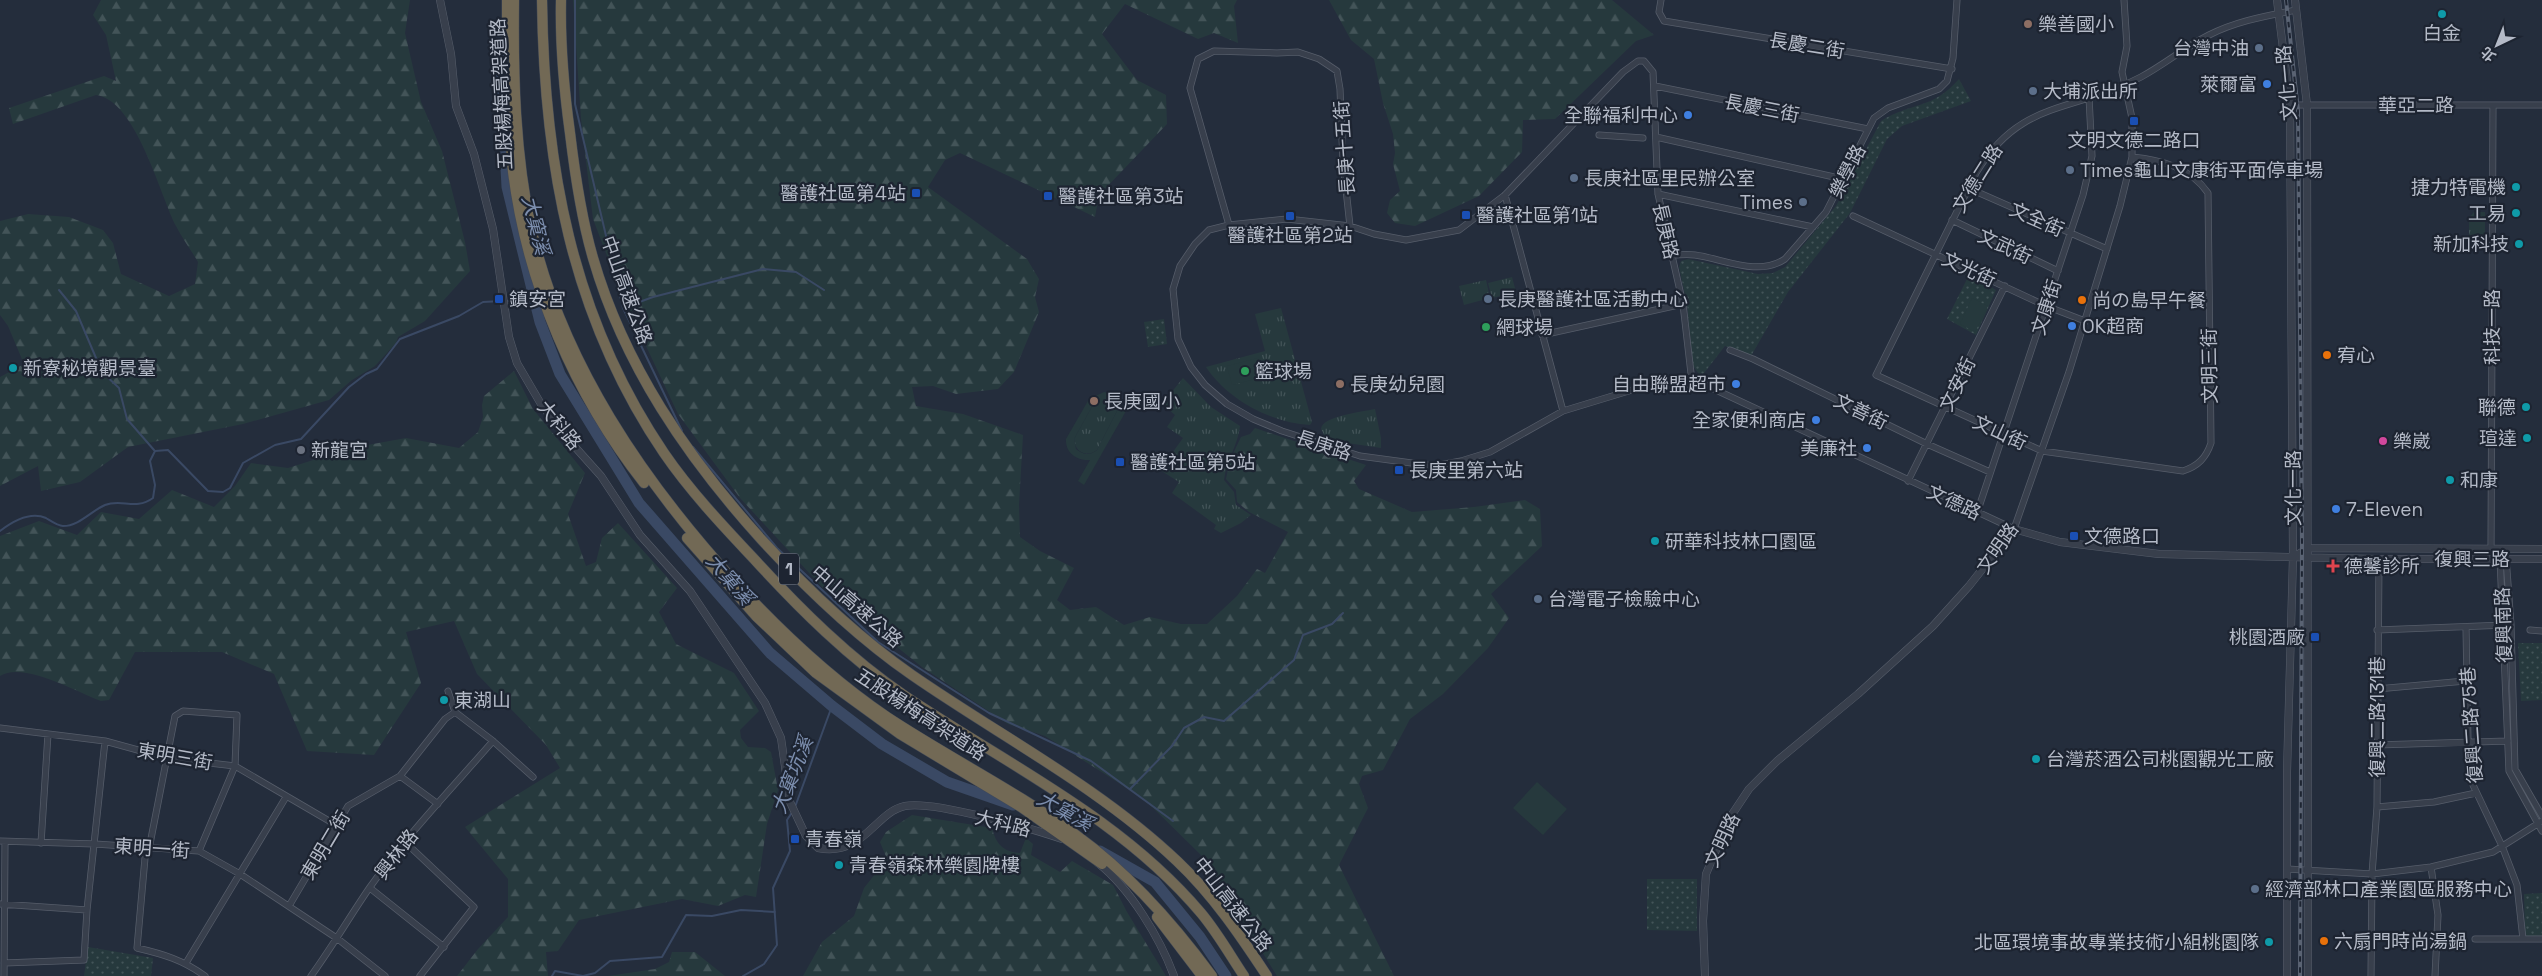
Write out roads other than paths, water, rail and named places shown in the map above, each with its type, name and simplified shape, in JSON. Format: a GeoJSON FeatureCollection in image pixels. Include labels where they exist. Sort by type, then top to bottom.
{"type":"FeatureCollection","features":[{"type":"Feature","properties":{"kind":"highway","name":"五股楊梅高架道路"},"geometry":{"type":"LineString","coordinates":[[507,0],[510,137],[523,230],[536,277],[570,363],[596,412],[627,461],[700,554],[790,649],[869,714],[1022,806],[1108,869],[1164,924],[1202,976]]}},
{"type":"Feature","properties":{"kind":"highway","name":"五股楊梅高架道路"},"geometry":{"type":"LineString","coordinates":[[514,0],[513,51],[518,138],[521,174],[532,230],[549,286],[578,359],[622,440],[649,478],[704,548],[762,610],[822,667],[886,716],[1031,804],[1078,836],[1113,864],[1176,927],[1212,976]]}},
{"type":"Feature","properties":{"kind":"highway","name":"中山高速公路"},"geometry":{"type":"LineString","coordinates":[[542,0],[552,150],[567,236],[593,317],[622,382],[666,456],[720,522],[805,614],[902,694],[1078,805],[1122,839],[1166,877],[1202,914],[1244,976]]}},
{"type":"Feature","properties":{"kind":"highway","name":"中山高速公路"},"geometry":{"type":"LineString","coordinates":[[561,0],[566,104],[577,191],[593,257],[609,306],[637,367],[663,413],[700,466],[733,507],[812,593],[874,646],[910,674],[1053,767],[1128,820],[1177,861],[1211,897],[1267,976]]}},
{"type":"Feature","properties":{"kind":"street","name":"大科路"},"geometry":{"type":"LineString","coordinates":[[440,0],[451,54],[456,106],[474,154],[493,228],[512,351],[541,404],[600,476],[640,535],[690,591],[772,715],[781,738],[790,802],[806,836],[818,848],[837,848],[862,839],[897,809],[915,805],[992,819],[1063,839],[1106,870],[1117,882],[1160,944],[1174,976]]}},
{"type":"Feature","properties":{"kind":"street","name":"長慶二街"},"geometry":{"type":"LineString","coordinates":[[1661,0],[1659,12],[1664,21],[1952,69]]}},
{"type":"Feature","properties":{"kind":"street","name":"樂學路"},"geometry":{"type":"LineString","coordinates":[[1672,255],[1693,254],[1766,268],[1785,259],[1826,212],[1874,118],[1888,108],[1939,89],[1947,81],[1952,69],[1957,0]]}},
{"type":"Feature","properties":{"kind":"street","name":"文明路"},"geometry":{"type":"LineString","coordinates":[[1705,976],[1703,921],[1706,874],[1729,819],[1750,789],[1777,761],[1858,694],[1933,626],[1969,586],[2014,529],[2085,321],[2132,157],[2132,118],[2122,72],[2127,46],[2124,0]]}},
{"type":"Feature","properties":{"kind":"street","name":"文化一路"},"geometry":{"type":"LineString","coordinates":[[2277,0],[2290,105],[2293,557],[2287,766],[2287,976]]}},
{"type":"Feature","properties":{"kind":"street","name":"文化一路"},"geometry":{"type":"LineString","coordinates":[[2295,0],[2307,105],[2308,976]]}},
{"type":"Feature","properties":{"kind":"street","name":"文德二路"},"geometry":{"type":"LineString","coordinates":[[1876,375],[1968,188],[1986,156],[2008,132],[2044,112],[2142,77],[2209,34],[2229,26],[2296,10]]}},
{"type":"Feature","properties":{"kind":"street","name":"長庚十五街"},"geometry":{"type":"LineString","coordinates":[[1229,225],[1190,88],[1198,59],[1214,50],[1298,52],[1319,59],[1337,71],[1340,90],[1342,162],[1350,226]]}},
{"type":"Feature","properties":{"kind":"street","name":"長庚路"},"geometry":{"type":"LineString","coordinates":[[1638,60],[1644,61],[1653,72],[1658,194],[1683,304],[1692,382],[1632,390],[1562,411],[1490,452],[1461,461],[1434,466],[1360,456],[1253,419],[1227,404],[1205,385],[1191,367],[1178,339],[1173,289],[1180,266],[1195,244],[1209,230],[1229,225],[1287,219],[1350,226],[1374,234],[1406,240],[1459,230],[1506,195],[1632,64],[1638,60]]}},
{"type":"Feature","properties":{"kind":"street","name":"長慶三街"},"geometry":{"type":"LineString","coordinates":[[1655,86],[1868,129]]}},
{"type":"Feature","properties":{"kind":"street","name":"文康街"},"geometry":{"type":"LineString","coordinates":[[1977,513],[2083,195],[2092,156],[2088,97]]}},
{"type":"Feature","properties":{"kind":"street","name":"華亞二路"},"geometry":{"type":"LineString","coordinates":[[2290,105],[2542,105]]}},
{"type":"Feature","properties":{"kind":"street","name":"科技一路"},"geometry":{"type":"LineString","coordinates":[[2491,549],[2493,105]]}},
{"type":"Feature","properties":{"kind":"street"},"geometry":{"type":"LineString","coordinates":[[1599,136],[1644,138]]}},
{"type":"Feature","properties":{"kind":"street"},"geometry":{"type":"LineString","coordinates":[[1656,137],[1844,179]]}},
{"type":"Feature","properties":{"kind":"street","name":"文明三街"},"geometry":{"type":"LineString","coordinates":[[2042,451],[2183,471],[2200,462],[2207,454],[2211,443],[2208,192],[2201,183],[2168,162],[2132,157]]}},
{"type":"Feature","properties":{"kind":"street","name":"文全街"},"geometry":{"type":"LineString","coordinates":[[1968,188],[2107,249]]}},
{"type":"Feature","properties":{"kind":"street"},"geometry":{"type":"LineString","coordinates":[[1658,194],[1813,226]]}},
{"type":"Feature","properties":{"kind":"street"},"geometry":{"type":"LineString","coordinates":[[1506,195],[1562,411]]}},
{"type":"Feature","properties":{"kind":"street","name":"文光街"},"geometry":{"type":"LineString","coordinates":[[1853,216],[2046,306],[2085,321]]}},
{"type":"Feature","properties":{"kind":"street","name":"文武街"},"geometry":{"type":"LineString","coordinates":[[1952,220],[2058,271]]}},
{"type":"Feature","properties":{"kind":"street","name":"文安街"},"geometry":{"type":"LineString","coordinates":[[1908,481],[2006,286]]}},
{"type":"Feature","properties":{"kind":"street"},"geometry":{"type":"LineString","coordinates":[[1542,335],[1683,304]]}},
{"type":"Feature","properties":{"kind":"street","name":"文善街"},"geometry":{"type":"LineString","coordinates":[[1730,350],[1856,407],[1927,444],[1990,472]]}},
{"type":"Feature","properties":{"kind":"street","name":"文山街"},"geometry":{"type":"LineString","coordinates":[[1876,375],[2042,451]]}},
{"type":"Feature","properties":{"kind":"street","name":"文德路"},"geometry":{"type":"LineString","coordinates":[[1692,382],[1701,383],[2014,529],[2060,542],[2133,552],[2232,558],[2293,557]]}},
{"type":"Feature","properties":{"kind":"street","name":"復興三路"},"geometry":{"type":"LineString","coordinates":[[2293,557],[2309,548],[2542,549]]}},
{"type":"Feature","properties":{"kind":"street"},"geometry":{"type":"LineString","coordinates":[[2491,549],[2504,558]]}},
{"type":"Feature","properties":{"kind":"street","name":"復興三路"},"geometry":{"type":"LineString","coordinates":[[2293,557],[2542,559]]}},
{"type":"Feature","properties":{"kind":"street","name":"復興南路"},"geometry":{"type":"LineString","coordinates":[[2504,558],[2511,625],[2515,768],[2542,830]]}},
{"type":"Feature","properties":{"kind":"street","name":"復興南路"},"geometry":{"type":"LineString","coordinates":[[2504,558],[2503,626],[2509,771],[2542,816]]}},
{"type":"Feature","properties":{"kind":"street","name":"復興二路131巷"},"geometry":{"type":"LineString","coordinates":[[2371,976],[2372,874],[2377,807],[2379,559]]}},
{"type":"Feature","properties":{"kind":"street"},"geometry":{"type":"LineString","coordinates":[[2377,630],[2511,625]]}},
{"type":"Feature","properties":{"kind":"street","name":"復興二路75巷"},"geometry":{"type":"LineString","coordinates":[[2466,627],[2468,742],[2476,793],[2502,846],[2517,885],[2524,939]]}},
{"type":"Feature","properties":{"kind":"street"},"geometry":{"type":"LineString","coordinates":[[2530,630],[2542,631]]}},
{"type":"Feature","properties":{"kind":"street"},"geometry":{"type":"LineString","coordinates":[[2377,689],[2466,680]]}},
{"type":"Feature","properties":{"kind":"street"},"geometry":{"type":"LineString","coordinates":[[448,691],[455,712],[493,741],[533,777]]}},
{"type":"Feature","properties":{"kind":"street"},"geometry":{"type":"LineString","coordinates":[[199,851],[235,766],[237,715],[184,711],[175,716],[149,849],[145,858],[136,948],[165,954],[186,963],[205,976]]}},
{"type":"Feature","properties":{"kind":"street","name":"東明二街"},"geometry":{"type":"LineString","coordinates":[[288,906],[348,806],[400,776],[445,719],[455,712]]}},
{"type":"Feature","properties":{"kind":"street","name":"東明三街"},"geometry":{"type":"LineString","coordinates":[[0,728],[105,741],[168,758],[235,766],[336,825]]}},
{"type":"Feature","properties":{"kind":"street"},"geometry":{"type":"LineString","coordinates":[[41,843],[48,734]]}},
{"type":"Feature","properties":{"kind":"street"},"geometry":{"type":"LineString","coordinates":[[2376,745],[2508,740]]}},
{"type":"Feature","properties":{"kind":"street"},"geometry":{"type":"LineString","coordinates":[[4,963],[84,960],[86,910],[95,844],[105,741]]}},
{"type":"Feature","properties":{"kind":"street","name":"興林路"},"geometry":{"type":"LineString","coordinates":[[311,976],[338,939],[370,888],[405,842],[493,741]]}},
{"type":"Feature","properties":{"kind":"street"},"geometry":{"type":"LineString","coordinates":[[400,776],[438,804]]}},
{"type":"Feature","properties":{"kind":"street"},"geometry":{"type":"LineString","coordinates":[[2377,807],[2434,802],[2476,793]]}},
{"type":"Feature","properties":{"kind":"street"},"geometry":{"type":"LineString","coordinates":[[186,963],[286,797]]}},
{"type":"Feature","properties":{"kind":"street"},"geometry":{"type":"LineString","coordinates":[[2287,869],[2372,874],[2431,868],[2481,856],[2502,846],[2540,823]]}},
{"type":"Feature","properties":{"kind":"street"},"geometry":{"type":"LineString","coordinates":[[2,841],[4,976]]}},
{"type":"Feature","properties":{"kind":"street","name":"東明一街"},"geometry":{"type":"LineString","coordinates":[[2,841],[95,844],[199,851],[240,874],[338,939],[385,976]]}},
{"type":"Feature","properties":{"kind":"street"},"geometry":{"type":"LineString","coordinates":[[405,842],[474,907],[420,976]]}},
{"type":"Feature","properties":{"kind":"street"},"geometry":{"type":"LineString","coordinates":[[2431,868],[2438,915],[2435,976]]}},
{"type":"Feature","properties":{"kind":"street"},"geometry":{"type":"LineString","coordinates":[[370,888],[444,947]]}},
{"type":"Feature","properties":{"kind":"street"},"geometry":{"type":"LineString","coordinates":[[2,904],[86,910]]}},
{"type":"Feature","properties":{"kind":"street"},"geometry":{"type":"LineString","coordinates":[[2475,940],[2542,939]]}},
{"type":"Feature","properties":{"kind":"waterway"},"geometry":{"type":"LineString","coordinates":[[575,0],[575,104],[623,308],[682,431]]}},
{"type":"Feature","properties":{"kind":"waterway","name":"大窠溪"},"geometry":{"type":"LineString","coordinates":[[502,26],[501,76],[507,187],[540,322],[560,374],[639,503],[770,653],[832,706],[882,744],[947,782],[1013,805]]}},
{"type":"Feature","properties":{"kind":"waterway"},"geometry":{"type":"LineString","coordinates":[[623,308],[653,297],[763,269],[796,272],[824,290]]}},
{"type":"Feature","properties":{"kind":"waterway"},"geometry":{"type":"LineString","coordinates":[[59,290],[76,311],[102,372],[119,388],[127,419],[154,450]]}},
{"type":"Feature","properties":{"kind":"waterway"},"geometry":{"type":"LineString","coordinates":[[506,301],[516,301],[533,295]]}},
{"type":"Feature","properties":{"kind":"waterway"},"geometry":{"type":"LineString","coordinates":[[0,531],[28,516],[40,516],[63,526],[74,524],[111,503],[140,504],[146,502],[153,498],[155,485],[150,461],[155,451],[168,450],[208,491],[223,492],[230,488],[243,463],[275,445],[301,439],[349,387],[366,374],[377,369],[400,339],[459,316],[483,302],[502,301]]}},
{"type":"Feature","properties":{"kind":"waterway"},"geometry":{"type":"LineString","coordinates":[[693,447],[777,548],[878,642],[989,713],[1091,761],[1173,821]]}},
{"type":"Feature","properties":{"kind":"waterway"},"geometry":{"type":"LineString","coordinates":[[1130,789],[1172,746],[1184,728],[1204,717],[1224,721],[1294,660],[1303,635],[1332,624],[1343,613]]}},
{"type":"Feature","properties":{"kind":"waterway","name":"大窠坑溪"},"geometry":{"type":"LineString","coordinates":[[795,807],[832,706]]}},
{"type":"Feature","properties":{"kind":"waterway","name":"大窠坑溪"},"geometry":{"type":"LineString","coordinates":[[743,976],[764,964],[777,945],[773,888],[790,851],[787,820],[793,811]]}},
{"type":"Feature","properties":{"kind":"waterway","name":"大窠溪"},"geometry":{"type":"LineString","coordinates":[[1100,851],[1155,882],[1200,937],[1226,976]]}},
{"type":"Feature","properties":{"kind":"waterway","name":"大窠坑溪"},"geometry":{"type":"LineString","coordinates":[[552,976],[555,971],[583,976],[595,973],[610,961],[662,957],[686,915],[712,916],[741,910],[775,912]]}},
{"type":"Feature","properties":{"kind":"railway"},"geometry":{"type":"LineString","coordinates":[[2286,0],[2298,111],[2302,545],[2300,976]]}},
{"type":"Feature","properties":{"kind":"place","name":"白金"},"geometry":{"type":"Point","coordinates":[2442,14]}},
{"type":"Feature","properties":{"kind":"place","name":"樂善國小"},"geometry":{"type":"Point","coordinates":[2028,24]}},
{"type":"Feature","properties":{"kind":"place","name":"台灣中油"},"geometry":{"type":"Point","coordinates":[2259,48]}},
{"type":"Feature","properties":{"kind":"place","name":"萊爾富"},"geometry":{"type":"Point","coordinates":[2267,84]}},
{"type":"Feature","properties":{"kind":"place","name":"大埔派出所"},"geometry":{"type":"Point","coordinates":[2033,91]}},
{"type":"Feature","properties":{"kind":"place","name":"全聯福利中心"},"geometry":{"type":"Point","coordinates":[1688,115]}},
{"type":"Feature","properties":{"kind":"place","name":"文明文德二路口"},"geometry":{"type":"Point","coordinates":[2134,121]}},
{"type":"Feature","properties":{"kind":"place","name":"Times龜山文康街平面停車場"},"geometry":{"type":"Point","coordinates":[2070,170]}},
{"type":"Feature","properties":{"kind":"place","name":"長庚社區里民辦公室"},"geometry":{"type":"Point","coordinates":[1574,178]}},
{"type":"Feature","properties":{"kind":"place","name":"捷力特電機"},"geometry":{"type":"Point","coordinates":[2516,187]}},
{"type":"Feature","properties":{"kind":"place","name":"醫護社區第4站"},"geometry":{"type":"Point","coordinates":[916,193]}},
{"type":"Feature","properties":{"kind":"place","name":"醫護社區第3站"},"geometry":{"type":"Point","coordinates":[1048,196]}},
{"type":"Feature","properties":{"kind":"place","name":"Times"},"geometry":{"type":"Point","coordinates":[1803,202]}},
{"type":"Feature","properties":{"kind":"place","name":"工易"},"geometry":{"type":"Point","coordinates":[2516,213]}},
{"type":"Feature","properties":{"kind":"place","name":"醫護社區第1站"},"geometry":{"type":"Point","coordinates":[1466,215]}},
{"type":"Feature","properties":{"kind":"place","name":"醫護社區第2站"},"geometry":{"type":"Point","coordinates":[1290,216]}},
{"type":"Feature","properties":{"kind":"place","name":"新加科技"},"geometry":{"type":"Point","coordinates":[2519,244]}},
{"type":"Feature","properties":{"kind":"place","name":"鎮安宮"},"geometry":{"type":"Point","coordinates":[499,299]}},
{"type":"Feature","properties":{"kind":"place","name":"長庚醫護社區活動中心"},"geometry":{"type":"Point","coordinates":[1488,299]}},
{"type":"Feature","properties":{"kind":"place","name":"尚の島早午餐"},"geometry":{"type":"Point","coordinates":[2082,300]}},
{"type":"Feature","properties":{"kind":"place","name":"OK超商"},"geometry":{"type":"Point","coordinates":[2072,326]}},
{"type":"Feature","properties":{"kind":"place","name":"網球場"},"geometry":{"type":"Point","coordinates":[1486,327]}},
{"type":"Feature","properties":{"kind":"place","name":"宥心"},"geometry":{"type":"Point","coordinates":[2327,355]}},
{"type":"Feature","properties":{"kind":"place","name":"新寮秘境觀景臺"},"geometry":{"type":"Point","coordinates":[13,368]}},
{"type":"Feature","properties":{"kind":"place","name":"籃球場"},"geometry":{"type":"Point","coordinates":[1245,371]}},
{"type":"Feature","properties":{"kind":"place","name":"長庚幼兒園"},"geometry":{"type":"Point","coordinates":[1340,384]}},
{"type":"Feature","properties":{"kind":"place","name":"自由聯盟超市"},"geometry":{"type":"Point","coordinates":[1736,384]}},
{"type":"Feature","properties":{"kind":"place","name":"長庚國小"},"geometry":{"type":"Point","coordinates":[1094,401]}},
{"type":"Feature","properties":{"kind":"place","name":"聯德"},"geometry":{"type":"Point","coordinates":[2526,407]}},
{"type":"Feature","properties":{"kind":"place","name":"全家便利商店"},"geometry":{"type":"Point","coordinates":[1816,420]}},
{"type":"Feature","properties":{"kind":"place","name":"瑄達"},"geometry":{"type":"Point","coordinates":[2527,438]}},
{"type":"Feature","properties":{"kind":"place","name":"樂崴"},"geometry":{"type":"Point","coordinates":[2383,441]}},
{"type":"Feature","properties":{"kind":"place","name":"美廉社"},"geometry":{"type":"Point","coordinates":[1867,448]}},
{"type":"Feature","properties":{"kind":"place","name":"新龍宮"},"geometry":{"type":"Point","coordinates":[301,450]}},
{"type":"Feature","properties":{"kind":"place","name":"醫護社區第5站"},"geometry":{"type":"Point","coordinates":[1120,462]}},
{"type":"Feature","properties":{"kind":"place","name":"長庚里第六站"},"geometry":{"type":"Point","coordinates":[1399,470]}},
{"type":"Feature","properties":{"kind":"place","name":"和康"},"geometry":{"type":"Point","coordinates":[2450,480]}},
{"type":"Feature","properties":{"kind":"place","name":"7-Eleven"},"geometry":{"type":"Point","coordinates":[2336,509]}},
{"type":"Feature","properties":{"kind":"place","name":"文德路口"},"geometry":{"type":"Point","coordinates":[2074,536]}},
{"type":"Feature","properties":{"kind":"place","name":"研華科技林口園區"},"geometry":{"type":"Point","coordinates":[1655,541]}},
{"type":"Feature","properties":{"kind":"place","name":"德馨診所"},"geometry":{"type":"Point","coordinates":[2333,566]}},
{"type":"Feature","properties":{"kind":"place","name":"台灣電子檢驗中心"},"geometry":{"type":"Point","coordinates":[1538,599]}},
{"type":"Feature","properties":{"kind":"place","name":"桃園酒廠"},"geometry":{"type":"Point","coordinates":[2315,637]}},
{"type":"Feature","properties":{"kind":"place","name":"東湖山"},"geometry":{"type":"Point","coordinates":[444,700]}},
{"type":"Feature","properties":{"kind":"place","name":"台灣菸酒公司桃園觀光工廠"},"geometry":{"type":"Point","coordinates":[2036,759]}},
{"type":"Feature","properties":{"kind":"place","name":"青春嶺"},"geometry":{"type":"Point","coordinates":[795,839]}},
{"type":"Feature","properties":{"kind":"place","name":"青春嶺森林樂園牌樓"},"geometry":{"type":"Point","coordinates":[839,865]}},
{"type":"Feature","properties":{"kind":"place","name":"經濟部林口產業園區服務中心"},"geometry":{"type":"Point","coordinates":[2255,889]}},
{"type":"Feature","properties":{"kind":"place","name":"六扇門時尚湯鍋"},"geometry":{"type":"Point","coordinates":[2324,941]}},
{"type":"Feature","properties":{"kind":"place","name":"北區環境事故專業技術小組桃園隊"},"geometry":{"type":"Point","coordinates":[2269,942]}}]}
